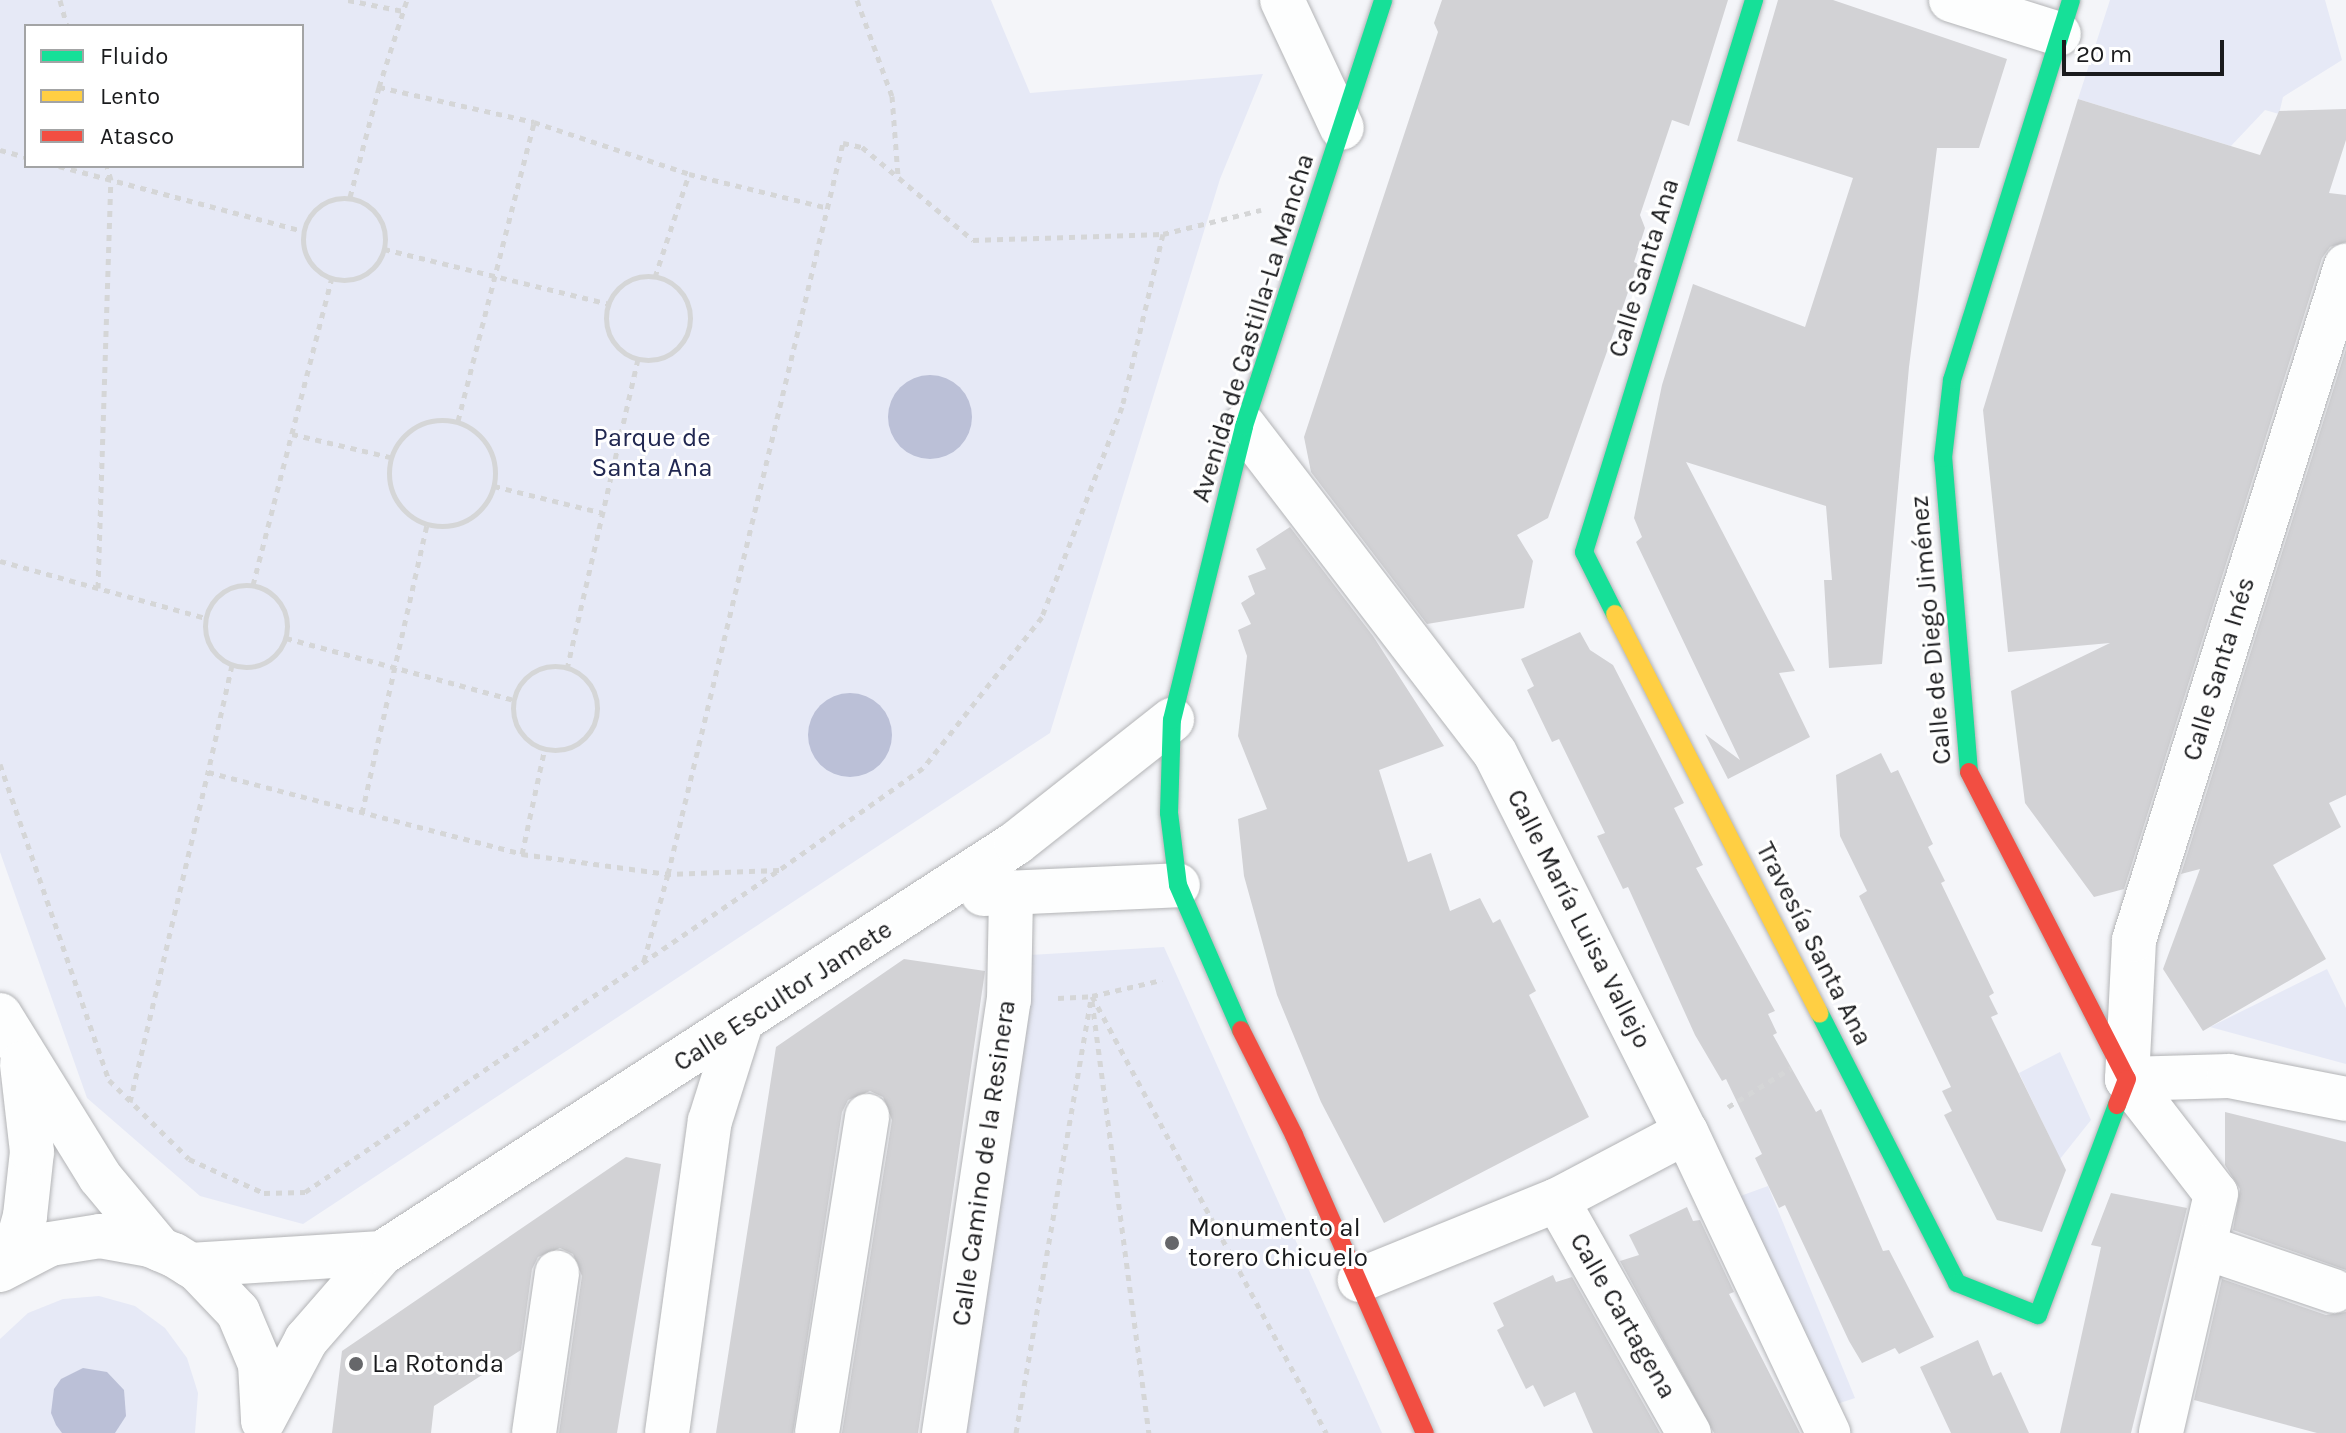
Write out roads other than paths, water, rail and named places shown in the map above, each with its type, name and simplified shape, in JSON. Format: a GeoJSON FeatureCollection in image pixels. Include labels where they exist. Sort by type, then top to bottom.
{"type":"FeatureCollection","features":[{"type":"Feature","properties":{"kind":"street"},"geometry":{"type":"LineString","coordinates":[[1282,0],[1342,128]]}},
{"type":"Feature","properties":{"kind":"street","name":"Avenida de Castilla-La Mancha"},"geometry":{"type":"LineString","coordinates":[[1383,0],[1244,426],[1172,720],[1169,813],[1178,885],[1211,969],[1360,1280],[1425,1433]]}},
{"type":"Feature","properties":{"kind":"street","name":"Calle Santa Ana"},"geometry":{"type":"LineString","coordinates":[[1584,552],[1754,0]]}},
{"type":"Feature","properties":{"kind":"street"},"geometry":{"type":"LineString","coordinates":[[1951,0],[2065,17]]}},
{"type":"Feature","properties":{"kind":"street","name":"Calle de Diego Jiménez"},"geometry":{"type":"LineString","coordinates":[[2065,17],[1952,380],[1943,458],[1969,778],[2127,1079]]}},
{"type":"Feature","properties":{"kind":"street","name":"Calle Santa Inés"},"geometry":{"type":"LineString","coordinates":[[2127,1079],[2134,940],[2346,266]]}},
{"type":"Feature","properties":{"kind":"street","name":"Calle María Luisa Vallejo"},"geometry":{"type":"LineString","coordinates":[[1244,426],[1495,753],[1686,1132],[1828,1433]]}},
{"type":"Feature","properties":{"kind":"street","name":"Travesía Santa Ana"},"geometry":{"type":"LineString","coordinates":[[1584,552],[1957,1283],[2038,1315],[2127,1079]]}},
{"type":"Feature","properties":{"kind":"street","name":"Calle Escultor Jamete"},"geometry":{"type":"LineString","coordinates":[[262,1427],[306,1340],[382,1253],[740,1026],[1016,843],[1172,720]]}},
{"type":"Feature","properties":{"kind":"street"},"geometry":{"type":"LineString","coordinates":[[933,898],[1178,885]]}},
{"type":"Feature","properties":{"kind":"street","name":"Calle Camino de la Resinera"},"geometry":{"type":"LineString","coordinates":[[944,1433],[1009,1000],[1011,892]]}},
{"type":"Feature","properties":{"kind":"street"},"geometry":{"type":"LineString","coordinates":[[667,1433],[710,1121],[740,1026]]}},
{"type":"Feature","properties":{"kind":"street"},"geometry":{"type":"LineString","coordinates":[[10,1032],[100,1177],[175,1257],[220,1289],[251,1337],[264,1392],[262,1427]]}},
{"type":"Feature","properties":{"kind":"street"},"geometry":{"type":"LineString","coordinates":[[6,1266],[25,1216],[32,1152],[10,1032]]}},
{"type":"Feature","properties":{"kind":"street"},"geometry":{"type":"LineString","coordinates":[[2127,1079],[2229,1076],[2346,1099]]}},
{"type":"Feature","properties":{"kind":"street"},"geometry":{"type":"LineString","coordinates":[[2127,1079],[2216,1194],[2161,1433]]}},
{"type":"Feature","properties":{"kind":"street"},"geometry":{"type":"LineString","coordinates":[[817,1433],[867,1116]]}},
{"type":"Feature","properties":{"kind":"street"},"geometry":{"type":"LineString","coordinates":[[1360,1280],[1557,1200],[1686,1132]]}},
{"type":"Feature","properties":{"kind":"street","name":"Calle Cartagena"},"geometry":{"type":"LineString","coordinates":[[1557,1200],[1689,1433]]}},
{"type":"Feature","properties":{"kind":"street"},"geometry":{"type":"LineString","coordinates":[[6,1266],[50,1244],[100,1236],[175,1257]]}},
{"type":"Feature","properties":{"kind":"street"},"geometry":{"type":"LineString","coordinates":[[2204,1247],[2334,1291]]}},
{"type":"Feature","properties":{"kind":"street","name":"Calle Escultor Jamete"},"geometry":{"type":"LineString","coordinates":[[175,1257],[382,1253]]}},
{"type":"Feature","properties":{"kind":"street"},"geometry":{"type":"LineString","coordinates":[[534,1433],[557,1273]]}},
{"type":"Feature","properties":{"kind":"water"},"geometry":{"type":"Polygon","coordinates":[[[930,375],[946,378],[960,387],[969,401],[972,417],[969,433],[960,447],[946,456],[930,459],[914,456],[900,447],[891,433],[888,417],[891,401],[900,387],[914,378],[930,375]]]}},
{"type":"Feature","properties":{"kind":"water"},"geometry":{"type":"Polygon","coordinates":[[[850,693],[866,696],[880,705],[889,719],[892,735],[889,751],[880,765],[866,774],[850,777],[834,774],[820,765],[811,751],[808,735],[811,719],[820,705],[834,696],[850,693]]]}},
{"type":"Feature","properties":{"kind":"water"},"geometry":{"type":"Polygon","coordinates":[[[83,1368],[107,1372],[124,1390],[126,1416],[115,1433],[62,1433],[56,1425],[51,1413],[54,1389],[61,1379],[83,1368]]]}},
{"type":"Feature","properties":{"kind":"place","name":"Monumento al torero Chicuelo"},"geometry":{"type":"Point","coordinates":[1172,1243]}},
{"type":"Feature","properties":{"kind":"place","name":"La Rotonda"},"geometry":{"type":"Point","coordinates":[356,1364]}},
{"type":"Feature","properties":{"kind":"park label","name":"Parque de Santa Ana"},"geometry":{"type":"Point","coordinates":[652,453]}}]}
